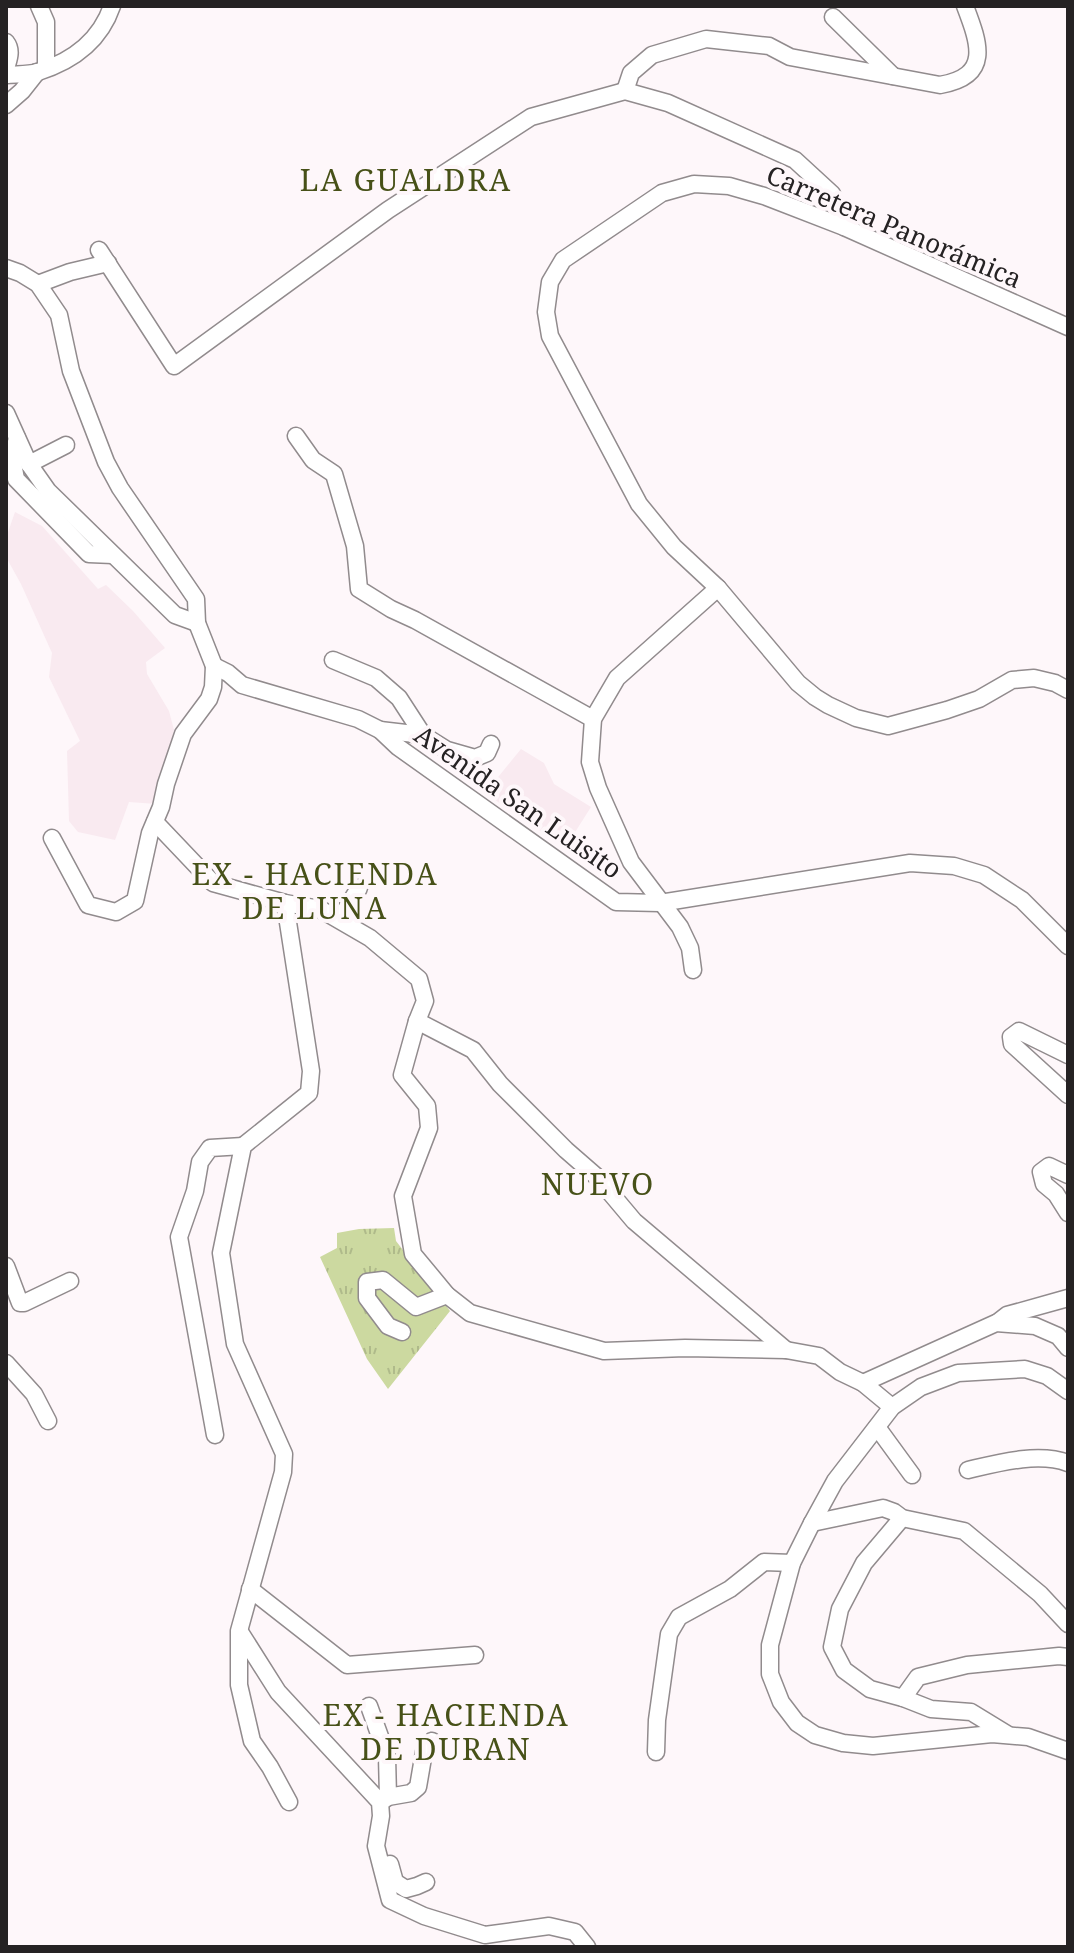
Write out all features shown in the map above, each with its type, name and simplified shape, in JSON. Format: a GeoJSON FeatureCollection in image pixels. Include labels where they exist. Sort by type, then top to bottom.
{"type":"FeatureCollection","features":[{"type":"Feature","properties":{"kind":"street"},"geometry":{"type":"LineString","coordinates":[[6,105],[42,70],[46,22],[39,6]]}},
{"type":"Feature","properties":{"kind":"street"},"geometry":{"type":"LineString","coordinates":[[6,42],[10,53],[6,72],[42,70],[70,59],[91,43],[107,20],[112,6]]}},
{"type":"Feature","properties":{"kind":"street"},"geometry":{"type":"LineString","coordinates":[[625,91],[631,73],[652,55],[706,39],[769,46],[790,57],[940,85],[957,82],[972,69],[979,50],[965,6]]}},
{"type":"Feature","properties":{"kind":"street"},"geometry":{"type":"LineString","coordinates":[[833,17],[893,76]]}},
{"type":"Feature","properties":{"kind":"street"},"geometry":{"type":"LineString","coordinates":[[38,284],[104,257],[174,366],[388,210],[531,117],[625,91],[668,103],[795,160],[832,194],[844,227]]}},
{"type":"Feature","properties":{"kind":"street","name":"Carretera Panorámica"},"geometry":{"type":"LineString","coordinates":[[1068,327],[844,227],[729,186],[694,184],[662,193],[563,260],[550,282],[546,312],[550,336],[639,504],[674,547],[718,588],[798,683],[828,705],[856,718],[888,726],[979,699],[1012,680],[1034,678],[1068,690]]}},
{"type":"Feature","properties":{"kind":"street"},"geometry":{"type":"LineString","coordinates":[[6,268],[38,284],[59,315],[71,371],[106,462],[120,488],[196,599],[197,623],[214,666],[209,699],[183,734],[166,784],[150,833],[135,901],[116,912],[88,905],[52,838]]}},
{"type":"Feature","properties":{"kind":"street"},"geometry":{"type":"LineString","coordinates":[[6,413],[29,464],[48,491],[175,615],[197,623]]}},
{"type":"Feature","properties":{"kind":"street"},"geometry":{"type":"LineString","coordinates":[[296,436],[313,460],[334,474],[355,546],[359,589],[593,719]]}},
{"type":"Feature","properties":{"kind":"street"},"geometry":{"type":"LineString","coordinates":[[17,438],[12,458],[16,479],[89,554],[113,555]]}},
{"type":"Feature","properties":{"kind":"street"},"geometry":{"type":"LineString","coordinates":[[29,464],[66,445]]}},
{"type":"Feature","properties":{"kind":"street"},"geometry":{"type":"LineString","coordinates":[[693,970],[690,948],[680,927],[631,862],[598,788],[590,762],[593,719],[617,678],[718,588]]}},
{"type":"Feature","properties":{"kind":"street"},"geometry":{"type":"LineString","coordinates":[[333,660],[376,678],[399,698],[423,735],[447,750],[475,758],[487,753],[491,744]]}},
{"type":"Feature","properties":{"kind":"street","name":"Avenida San Luisito"},"geometry":{"type":"LineString","coordinates":[[214,666],[242,685],[358,719],[380,730],[398,747],[616,902],[660,903],[910,863],[954,866],[984,875],[1022,900],[1068,946]]}},
{"type":"Feature","properties":{"kind":"street"},"geometry":{"type":"LineString","coordinates":[[380,730],[423,735]]}},
{"type":"Feature","properties":{"kind":"street"},"geometry":{"type":"LineString","coordinates":[[155,822],[213,883],[285,903],[320,909],[370,938],[419,979],[425,1001],[402,1075],[427,1106],[429,1128],[403,1196],[413,1254],[447,1295],[470,1313],[604,1351],[685,1348],[786,1350],[819,1356],[840,1372],[863,1383],[892,1407]]}},
{"type":"Feature","properties":{"kind":"street"},"geometry":{"type":"LineString","coordinates":[[340,919],[359,888]]}},
{"type":"Feature","properties":{"kind":"street"},"geometry":{"type":"LineString","coordinates":[[215,1435],[179,1237],[195,1191],[200,1162],[210,1148],[243,1146],[309,1093],[311,1071],[285,903]]}},
{"type":"Feature","properties":{"kind":"street"},"geometry":{"type":"LineString","coordinates":[[417,1021],[473,1050],[500,1084],[597,1177],[634,1221],[786,1350]]}},
{"type":"Feature","properties":{"kind":"street"},"geometry":{"type":"LineString","coordinates":[[1068,1055],[1019,1031],[1011,1037],[1012,1044],[1068,1095]]}},
{"type":"Feature","properties":{"kind":"street"},"geometry":{"type":"LineString","coordinates":[[243,1146],[221,1253],[235,1344],[284,1454],[283,1472],[239,1631],[239,1685],[252,1741],[289,1802]]}},
{"type":"Feature","properties":{"kind":"street"},"geometry":{"type":"LineString","coordinates":[[1068,1175],[1049,1166],[1041,1172],[1044,1184],[1056,1194],[1068,1213]]}},
{"type":"Feature","properties":{"kind":"street"},"geometry":{"type":"LineString","coordinates":[[6,1266],[20,1303],[70,1281]]}},
{"type":"Feature","properties":{"kind":"street"},"geometry":{"type":"LineString","coordinates":[[402,1332],[388,1326],[367,1298],[367,1282],[383,1280],[416,1307],[447,1295]]}},
{"type":"Feature","properties":{"kind":"street"},"geometry":{"type":"LineString","coordinates":[[863,1383],[996,1323],[1007,1315],[1068,1298]]}},
{"type":"Feature","properties":{"kind":"street"},"geometry":{"type":"LineString","coordinates":[[996,1323],[1035,1326],[1058,1336],[1068,1348]]}},
{"type":"Feature","properties":{"kind":"street"},"geometry":{"type":"LineString","coordinates":[[6,1363],[34,1394],[48,1421]]}},
{"type":"Feature","properties":{"kind":"street"},"geometry":{"type":"LineString","coordinates":[[1068,1391],[1047,1376],[1025,1369],[958,1373],[921,1387],[892,1407],[835,1481],[812,1523],[792,1563],[770,1645],[770,1674],[781,1702],[797,1723],[815,1735],[843,1743],[873,1746],[1009,1735],[1028,1737],[1068,1751]]}},
{"type":"Feature","properties":{"kind":"street"},"geometry":{"type":"LineString","coordinates":[[877,1427],[912,1475]]}},
{"type":"Feature","properties":{"kind":"street"},"geometry":{"type":"LineString","coordinates":[[968,1470],[1011,1460],[1059,1459],[1068,1463]]}},
{"type":"Feature","properties":{"kind":"street"},"geometry":{"type":"LineString","coordinates":[[812,1523],[883,1508],[902,1518],[964,1531],[1040,1594],[1068,1624]]}},
{"type":"Feature","properties":{"kind":"street"},"geometry":{"type":"LineString","coordinates":[[902,1518],[864,1563],[840,1609],[832,1647],[844,1670],[870,1689],[931,1709],[971,1712],[1009,1735]]}},
{"type":"Feature","properties":{"kind":"street"},"geometry":{"type":"LineString","coordinates":[[656,1752],[657,1720],[669,1634],[679,1617],[730,1589],[764,1562],[792,1563]]}},
{"type":"Feature","properties":{"kind":"street"},"geometry":{"type":"LineString","coordinates":[[250,1589],[347,1665],[475,1655]]}},
{"type":"Feature","properties":{"kind":"street"},"geometry":{"type":"LineString","coordinates":[[239,1631],[278,1692],[384,1800]]}},
{"type":"Feature","properties":{"kind":"street"},"geometry":{"type":"LineString","coordinates":[[903,1698],[918,1677],[967,1665],[1068,1657]]}},
{"type":"Feature","properties":{"kind":"street"},"geometry":{"type":"LineString","coordinates":[[369,1706],[387,1756],[376,1846],[390,1900],[424,1916],[485,1935],[549,1926],[575,1932],[587,1947]]}},
{"type":"Feature","properties":{"kind":"street"},"geometry":{"type":"LineString","coordinates":[[384,1800],[411,1793],[418,1787],[424,1752],[432,1741]]}},
{"type":"Feature","properties":{"kind":"street"},"geometry":{"type":"LineString","coordinates":[[378,1833],[395,1882],[406,1889],[426,1882]]}},
{"type":"Feature","properties":{"kind":"shaded area"},"geometry":{"type":"Polygon","coordinates":[[[15,512],[42,526],[98,589],[106,585],[165,648],[146,662],[147,674],[169,711],[174,730],[156,804],[129,802],[115,840],[78,832],[69,821],[67,751],[80,741],[49,677],[52,653],[6,557],[6,538],[15,512]]]}},
{"type":"Feature","properties":{"kind":"shaded area"},"geometry":{"type":"Polygon","coordinates":[[[521,749],[544,763],[554,784],[591,807],[565,848],[485,793],[521,749]]]}},
{"type":"Feature","properties":{"kind":"green space"},"geometry":{"type":"Polygon","coordinates":[[[394,1228],[396,1241],[450,1311],[388,1389],[367,1359],[320,1257],[337,1248],[337,1233],[394,1228]]]}},
{"type":"Feature","properties":{"kind":"district","name":"LA GUALDRA"},"geometry":{"type":"Point","coordinates":[406,181]}},
{"type":"Feature","properties":{"kind":"district","name":"EX - HACIENDA DE LUNA"},"geometry":{"type":"Point","coordinates":[315,892]}},
{"type":"Feature","properties":{"kind":"district","name":"NUEVO"},"geometry":{"type":"Point","coordinates":[598,1185]}},
{"type":"Feature","properties":{"kind":"district","name":"EX - HACIENDA DE DURAN"},"geometry":{"type":"Point","coordinates":[446,1733]}}]}
